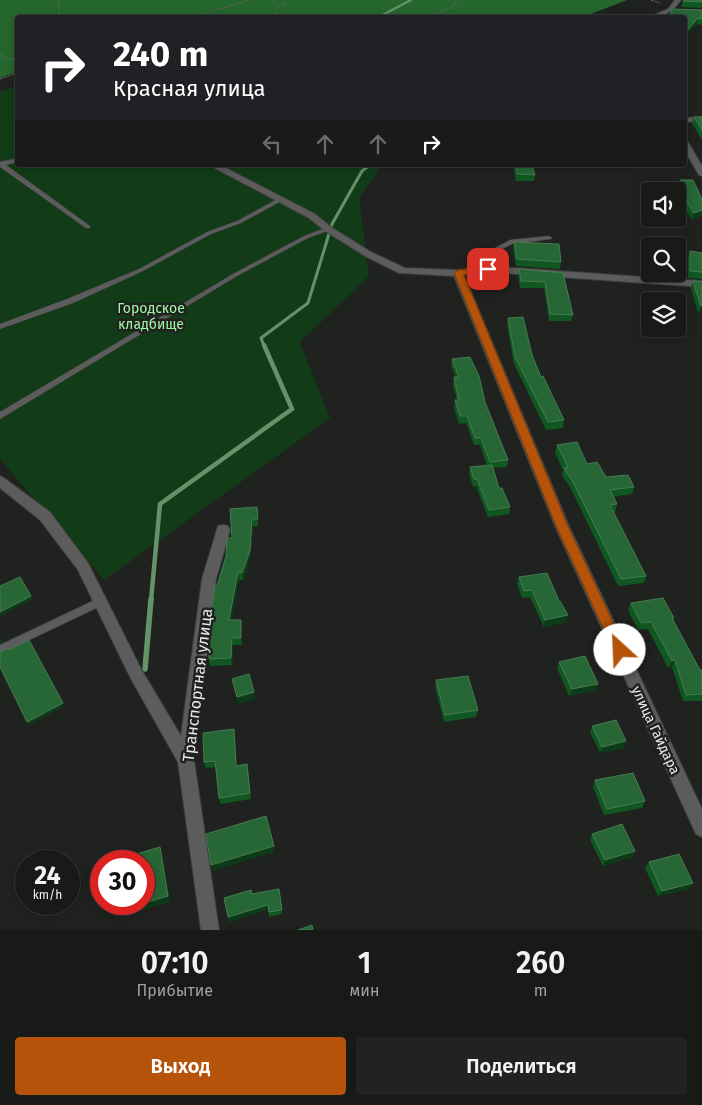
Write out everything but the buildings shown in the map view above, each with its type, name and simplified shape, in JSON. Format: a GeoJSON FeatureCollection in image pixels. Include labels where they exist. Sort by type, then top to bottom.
{"type":"FeatureCollection","features":[{"type":"Feature","properties":{"kind":"street"},"geometry":{"type":"LineString","coordinates":[[670,10],[678,0]]}},
{"type":"Feature","properties":{"kind":"street"},"geometry":{"type":"LineString","coordinates":[[658,15],[670,10],[678,10]]}},
{"type":"Feature","properties":{"kind":"street"},"geometry":{"type":"LineString","coordinates":[[687,120],[702,119]]}},
{"type":"Feature","properties":{"kind":"street"},"geometry":{"type":"LineString","coordinates":[[687,147],[702,173]]}},
{"type":"Feature","properties":{"kind":"street"},"geometry":{"type":"LineString","coordinates":[[217,167],[312,216],[328,229],[368,254],[403,271],[458,273],[488,269],[702,284]]}},
{"type":"Feature","properties":{"kind":"street","name":"улица Гайдара"},"geometry":{"type":"LineString","coordinates":[[458,273],[562,526],[702,828]]}},
{"type":"Feature","properties":{"kind":"street"},"geometry":{"type":"LineString","coordinates":[[0,481],[45,516],[83,567],[136,674],[186,760]]}},
{"type":"Feature","properties":{"kind":"street","name":"Транспортная улица"},"geometry":{"type":"LineString","coordinates":[[210,930],[186,760],[209,579],[223,530]]}},
{"type":"Feature","properties":{"kind":"lane"},"geometry":{"type":"LineString","coordinates":[[0,165],[15,161]]}},
{"type":"Feature","properties":{"kind":"lane"},"geometry":{"type":"LineString","coordinates":[[0,165],[88,227]]}},
{"type":"Feature","properties":{"kind":"lane"},"geometry":{"type":"LineString","coordinates":[[0,327],[70,301],[141,270],[209,233],[239,222],[282,200]]}},
{"type":"Feature","properties":{"kind":"lane"},"geometry":{"type":"LineString","coordinates":[[0,416],[234,275],[306,237],[328,229]]}},
{"type":"Feature","properties":{"kind":"lane"},"geometry":{"type":"LineString","coordinates":[[488,269],[494,250],[518,240],[549,238]]}},
{"type":"Feature","properties":{"kind":"lane"},"geometry":{"type":"LineString","coordinates":[[0,650],[101,602]]}},
{"type":"Feature","properties":{"kind":"path"},"geometry":{"type":"LineString","coordinates":[[59,0],[61,15]]}},
{"type":"Feature","properties":{"kind":"path"},"geometry":{"type":"LineString","coordinates":[[199,15],[249,0]]}},
{"type":"Feature","properties":{"kind":"path"},"geometry":{"type":"LineString","coordinates":[[277,15],[275,9],[285,3],[284,0]]}},
{"type":"Feature","properties":{"kind":"path"},"geometry":{"type":"LineString","coordinates":[[433,14],[454,6],[457,0]]}},
{"type":"Feature","properties":{"kind":"path"},"geometry":{"type":"LineString","coordinates":[[433,14],[439,15]]}},
{"type":"Feature","properties":{"kind":"path"},"geometry":{"type":"LineString","coordinates":[[0,55],[14,60]]}},
{"type":"Feature","properties":{"kind":"path"},"geometry":{"type":"LineString","coordinates":[[0,79],[15,75]]}},
{"type":"Feature","properties":{"kind":"green space"},"geometry":{"type":"Polygon","coordinates":[[[0,0],[627,0],[591,15],[15,15],[15,73],[0,78],[0,0]]]}},
{"type":"Feature","properties":{"kind":"green space","name":"Городское кладбище"},"geometry":{"type":"Polygon","coordinates":[[[15,87],[15,167],[381,167],[359,198],[369,276],[300,342],[330,418],[104,580],[0,459],[0,91],[15,87]]]}},
{"type":"Feature","properties":{"kind":"waterway"},"geometry":{"type":"LineString","coordinates":[[383,15],[411,0]]}},
{"type":"Feature","properties":{"kind":"waterway"},"geometry":{"type":"LineString","coordinates":[[264,346],[261,338],[308,303],[332,224],[362,171],[367,167]]}},
{"type":"Feature","properties":{"kind":"waterway"},"geometry":{"type":"LineString","coordinates":[[151,600],[160,504],[292,409],[264,345]]}},
{"type":"Feature","properties":{"kind":"waterway"},"geometry":{"type":"LineString","coordinates":[[145,669],[151,599]]}},
{"type":"Feature","properties":{"kind":"route"},"geometry":{"type":"LineString","coordinates":[[488,269],[458,273],[562,526],[620,650]]}}]}
